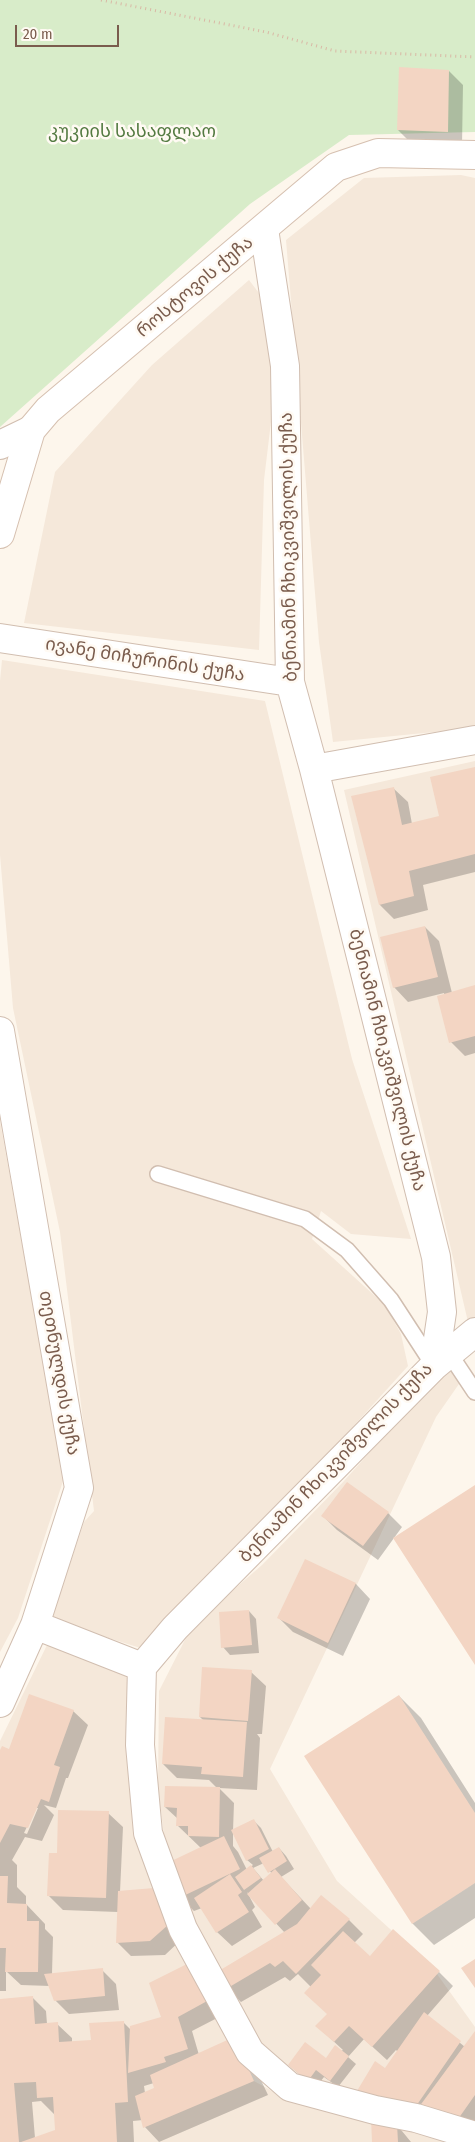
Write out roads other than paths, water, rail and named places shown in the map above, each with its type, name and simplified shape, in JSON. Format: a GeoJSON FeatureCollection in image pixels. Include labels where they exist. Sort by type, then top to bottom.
{"type":"FeatureCollection","features":[{"type":"Feature","properties":{"kind":"street","name":"როსტოვის ქუჩა"},"geometry":{"type":"LineString","coordinates":[[0,534],[32,430],[48,410],[336,167],[378,153],[475,154]]}},
{"type":"Feature","properties":{"kind":"street","name":"ბენიამინ ჩხიკვიშვილის ქუჩა"},"geometry":{"type":"LineString","coordinates":[[142,1667],[175,1628],[441,1360],[442,1312],[436,1257],[314,769],[290,682],[285,366],[264,229]]}},
{"type":"Feature","properties":{"kind":"street"},"geometry":{"type":"LineString","coordinates":[[0,446],[32,430]]}},
{"type":"Feature","properties":{"kind":"street","name":"ივანე მიჩურინის ქუჩა"},"geometry":{"type":"LineString","coordinates":[[0,638],[290,682]]}},
{"type":"Feature","properties":{"kind":"street"},"geometry":{"type":"LineString","coordinates":[[314,769],[475,740]]}},
{"type":"Feature","properties":{"kind":"street","name":"თეთნულდის ქუჩა"},"geometry":{"type":"LineString","coordinates":[[0,1031],[79,1488],[36,1625],[0,1703]]}},
{"type":"Feature","properties":{"kind":"street"},"geometry":{"type":"LineString","coordinates":[[441,1360],[475,1332]]}},
{"type":"Feature","properties":{"kind":"street"},"geometry":{"type":"LineString","coordinates":[[36,1625],[142,1667],[140,1745],[148,1833],[183,1929],[250,2052],[290,2087],[375,2110],[416,2118],[475,2136]]}},
{"type":"Feature","properties":{"kind":"lane"},"geometry":{"type":"LineString","coordinates":[[158,1174],[305,1219],[347,1250],[441,1360],[475,1392]]}},
{"type":"Feature","properties":{"kind":"park label","name":"კუკიის სასაფლაო"},"geometry":{"type":"Point","coordinates":[132,132]}}]}
